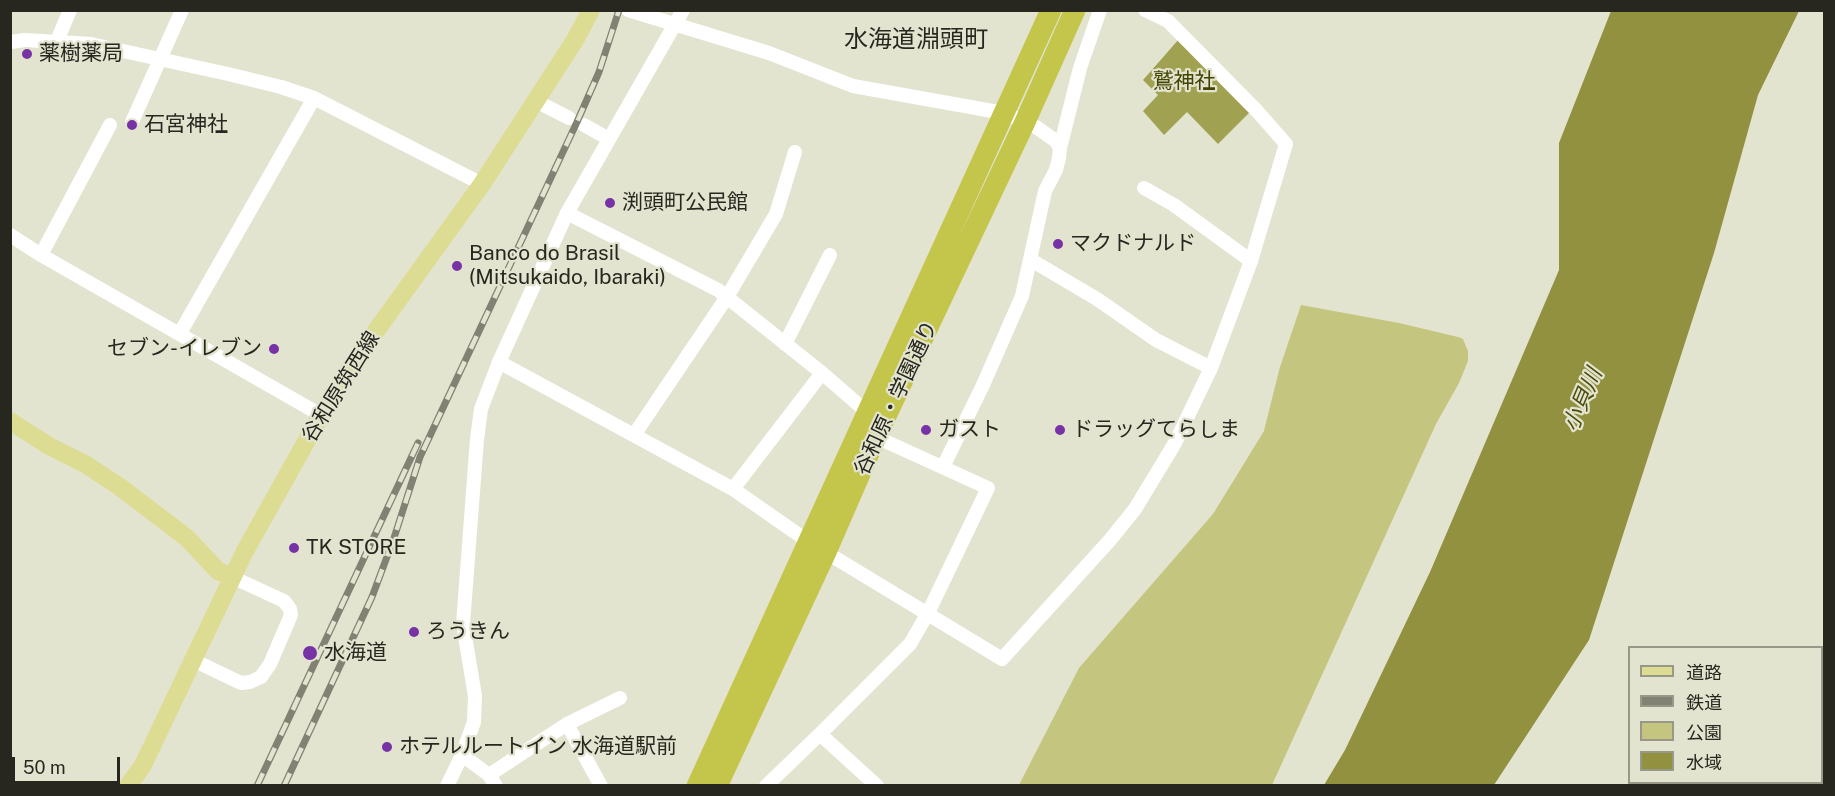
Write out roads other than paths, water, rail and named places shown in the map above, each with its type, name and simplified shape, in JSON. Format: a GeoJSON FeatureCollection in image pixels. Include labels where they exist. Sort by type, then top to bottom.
{"type":"FeatureCollection","features":[{"type":"Feature","properties":{"kind":"highway","name":"谷和原・学園通り"},"geometry":{"type":"LineString","coordinates":[[717,786],[818,547],[868,413],[1051,10]]}},
{"type":"Feature","properties":{"kind":"highway","name":"谷和原・学園通り"},"geometry":{"type":"LineString","coordinates":[[697,786],[876,437],[1076,10]]}},
{"type":"Feature","properties":{"kind":"main road","name":"谷和原筑西線"},"geometry":{"type":"LineString","coordinates":[[128,786],[143,765],[232,577],[321,415],[355,360],[482,184],[575,40],[591,10]]}},
{"type":"Feature","properties":{"kind":"main road"},"geometry":{"type":"LineString","coordinates":[[10,421],[120,487],[188,538],[218,571],[232,577]]}},
{"type":"Feature","properties":{"kind":"street"},"geometry":{"type":"LineString","coordinates":[[57,41],[70,10]]}},
{"type":"Feature","properties":{"kind":"street"},"geometry":{"type":"LineString","coordinates":[[132,122],[182,10]]}},
{"type":"Feature","properties":{"kind":"street"},"geometry":{"type":"LineString","coordinates":[[628,10],[769,53],[853,86],[1004,113],[1025,122],[1056,141],[1060,148]]}},
{"type":"Feature","properties":{"kind":"street"},"geometry":{"type":"LineString","coordinates":[[447,786],[474,722],[475,696],[463,624],[477,440],[482,409],[499,362],[567,213],[683,10]]}},
{"type":"Feature","properties":{"kind":"street"},"geometry":{"type":"LineString","coordinates":[[943,466],[1022,296],[1045,191],[1056,170],[1080,68],[1100,10]]}},
{"type":"Feature","properties":{"kind":"street"},"geometry":{"type":"LineString","coordinates":[[499,362],[733,489],[818,547],[1002,659],[1110,540],[1134,509],[1174,443],[1211,368],[1251,261],[1286,144],[1257,111],[1168,21],[1145,10]]}},
{"type":"Feature","properties":{"kind":"street"},"geometry":{"type":"LineString","coordinates":[[10,42],[57,41],[91,45],[239,76],[314,98],[482,184]]}},
{"type":"Feature","properties":{"kind":"street"},"geometry":{"type":"LineString","coordinates":[[180,333],[314,98]]}},
{"type":"Feature","properties":{"kind":"street"},"geometry":{"type":"LineString","coordinates":[[536,101],[569,118]]}},
{"type":"Feature","properties":{"kind":"street"},"geometry":{"type":"LineString","coordinates":[[41,255],[110,125]]}},
{"type":"Feature","properties":{"kind":"street"},"geometry":{"type":"LineString","coordinates":[[584,125],[609,139]]}},
{"type":"Feature","properties":{"kind":"street"},"geometry":{"type":"LineString","coordinates":[[634,435],[727,297],[776,214],[795,152]]}},
{"type":"Feature","properties":{"kind":"street"},"geometry":{"type":"LineString","coordinates":[[1144,188],[1174,205],[1251,261]]}},
{"type":"Feature","properties":{"kind":"street"},"geometry":{"type":"LineString","coordinates":[[567,213],[718,290],[868,413]]}},
{"type":"Feature","properties":{"kind":"street"},"geometry":{"type":"LineString","coordinates":[[10,235],[321,415]]}},
{"type":"Feature","properties":{"kind":"street"},"geometry":{"type":"LineString","coordinates":[[786,344],[831,255]]}},
{"type":"Feature","properties":{"kind":"street"},"geometry":{"type":"LineString","coordinates":[[1031,260],[1097,299],[1156,340],[1211,368]]}},
{"type":"Feature","properties":{"kind":"street"},"geometry":{"type":"LineString","coordinates":[[733,489],[822,373]]}},
{"type":"Feature","properties":{"kind":"street"},"geometry":{"type":"LineString","coordinates":[[766,786],[910,644],[928,613],[987,488],[876,437]]}},
{"type":"Feature","properties":{"kind":"street"},"geometry":{"type":"LineString","coordinates":[[193,660],[241,683],[261,677],[270,664],[291,615],[290,609],[284,601],[232,577]]}},
{"type":"Feature","properties":{"kind":"street"},"geometry":{"type":"LineString","coordinates":[[462,755],[492,780],[567,724],[620,698]]}},
{"type":"Feature","properties":{"kind":"street"},"geometry":{"type":"LineString","coordinates":[[567,724],[601,786]]}},
{"type":"Feature","properties":{"kind":"street"},"geometry":{"type":"LineString","coordinates":[[820,734],[877,786]]}},
{"type":"Feature","properties":{"kind":"water","name":"小貝川"},"geometry":{"type":"Polygon","coordinates":[[[1611,11],[1799,11],[1758,95],[1714,253],[1589,640],[1494,785],[1324,785],[1345,750],[1430,572],[1559,270],[1559,143],[1611,11]]]}},
{"type":"Feature","properties":{"kind":"railway"},"geometry":{"type":"LineString","coordinates":[[284,786],[372,597],[420,457],[599,72],[619,10]]}},
{"type":"Feature","properties":{"kind":"railway"},"geometry":{"type":"LineString","coordinates":[[257,786],[418,443]]}},
{"type":"Feature","properties":{"kind":"place","name":"薬樹薬局"},"geometry":{"type":"Point","coordinates":[27,54]}},
{"type":"Feature","properties":{"kind":"place","name":"石宮神社"},"geometry":{"type":"Point","coordinates":[132,125]}},
{"type":"Feature","properties":{"kind":"place","name":"渕頭町公民館"},"geometry":{"type":"Point","coordinates":[610,203]}},
{"type":"Feature","properties":{"kind":"place","name":"マクドナルド"},"geometry":{"type":"Point","coordinates":[1058,244]}},
{"type":"Feature","properties":{"kind":"place","name":"Banco do Brasil (Mitsukaido, Ibaraki)"},"geometry":{"type":"Point","coordinates":[457,266]}},
{"type":"Feature","properties":{"kind":"place","name":"セブン-イレブン"},"geometry":{"type":"Point","coordinates":[274,349]}},
{"type":"Feature","properties":{"kind":"place","name":"ガスト"},"geometry":{"type":"Point","coordinates":[926,430]}},
{"type":"Feature","properties":{"kind":"place","name":"ドラッグてらしま"},"geometry":{"type":"Point","coordinates":[1060,430]}},
{"type":"Feature","properties":{"kind":"place","name":"TK STORE"},"geometry":{"type":"Point","coordinates":[294,548]}},
{"type":"Feature","properties":{"kind":"place","name":"ろうきん"},"geometry":{"type":"Point","coordinates":[414,632]}},
{"type":"Feature","properties":{"kind":"place","name":"水海道"},"geometry":{"type":"Point","coordinates":[310,653]}},
{"type":"Feature","properties":{"kind":"place","name":"ホテルルートイン 水海道駅前"},"geometry":{"type":"Point","coordinates":[387,747]}},
{"type":"Feature","properties":{"kind":"district","name":"水海道淵頭町"},"geometry":{"type":"Point","coordinates":[916,40]}},
{"type":"Feature","properties":{"kind":"park label","name":"鷲神社"},"geometry":{"type":"Point","coordinates":[1184,82]}}]}
